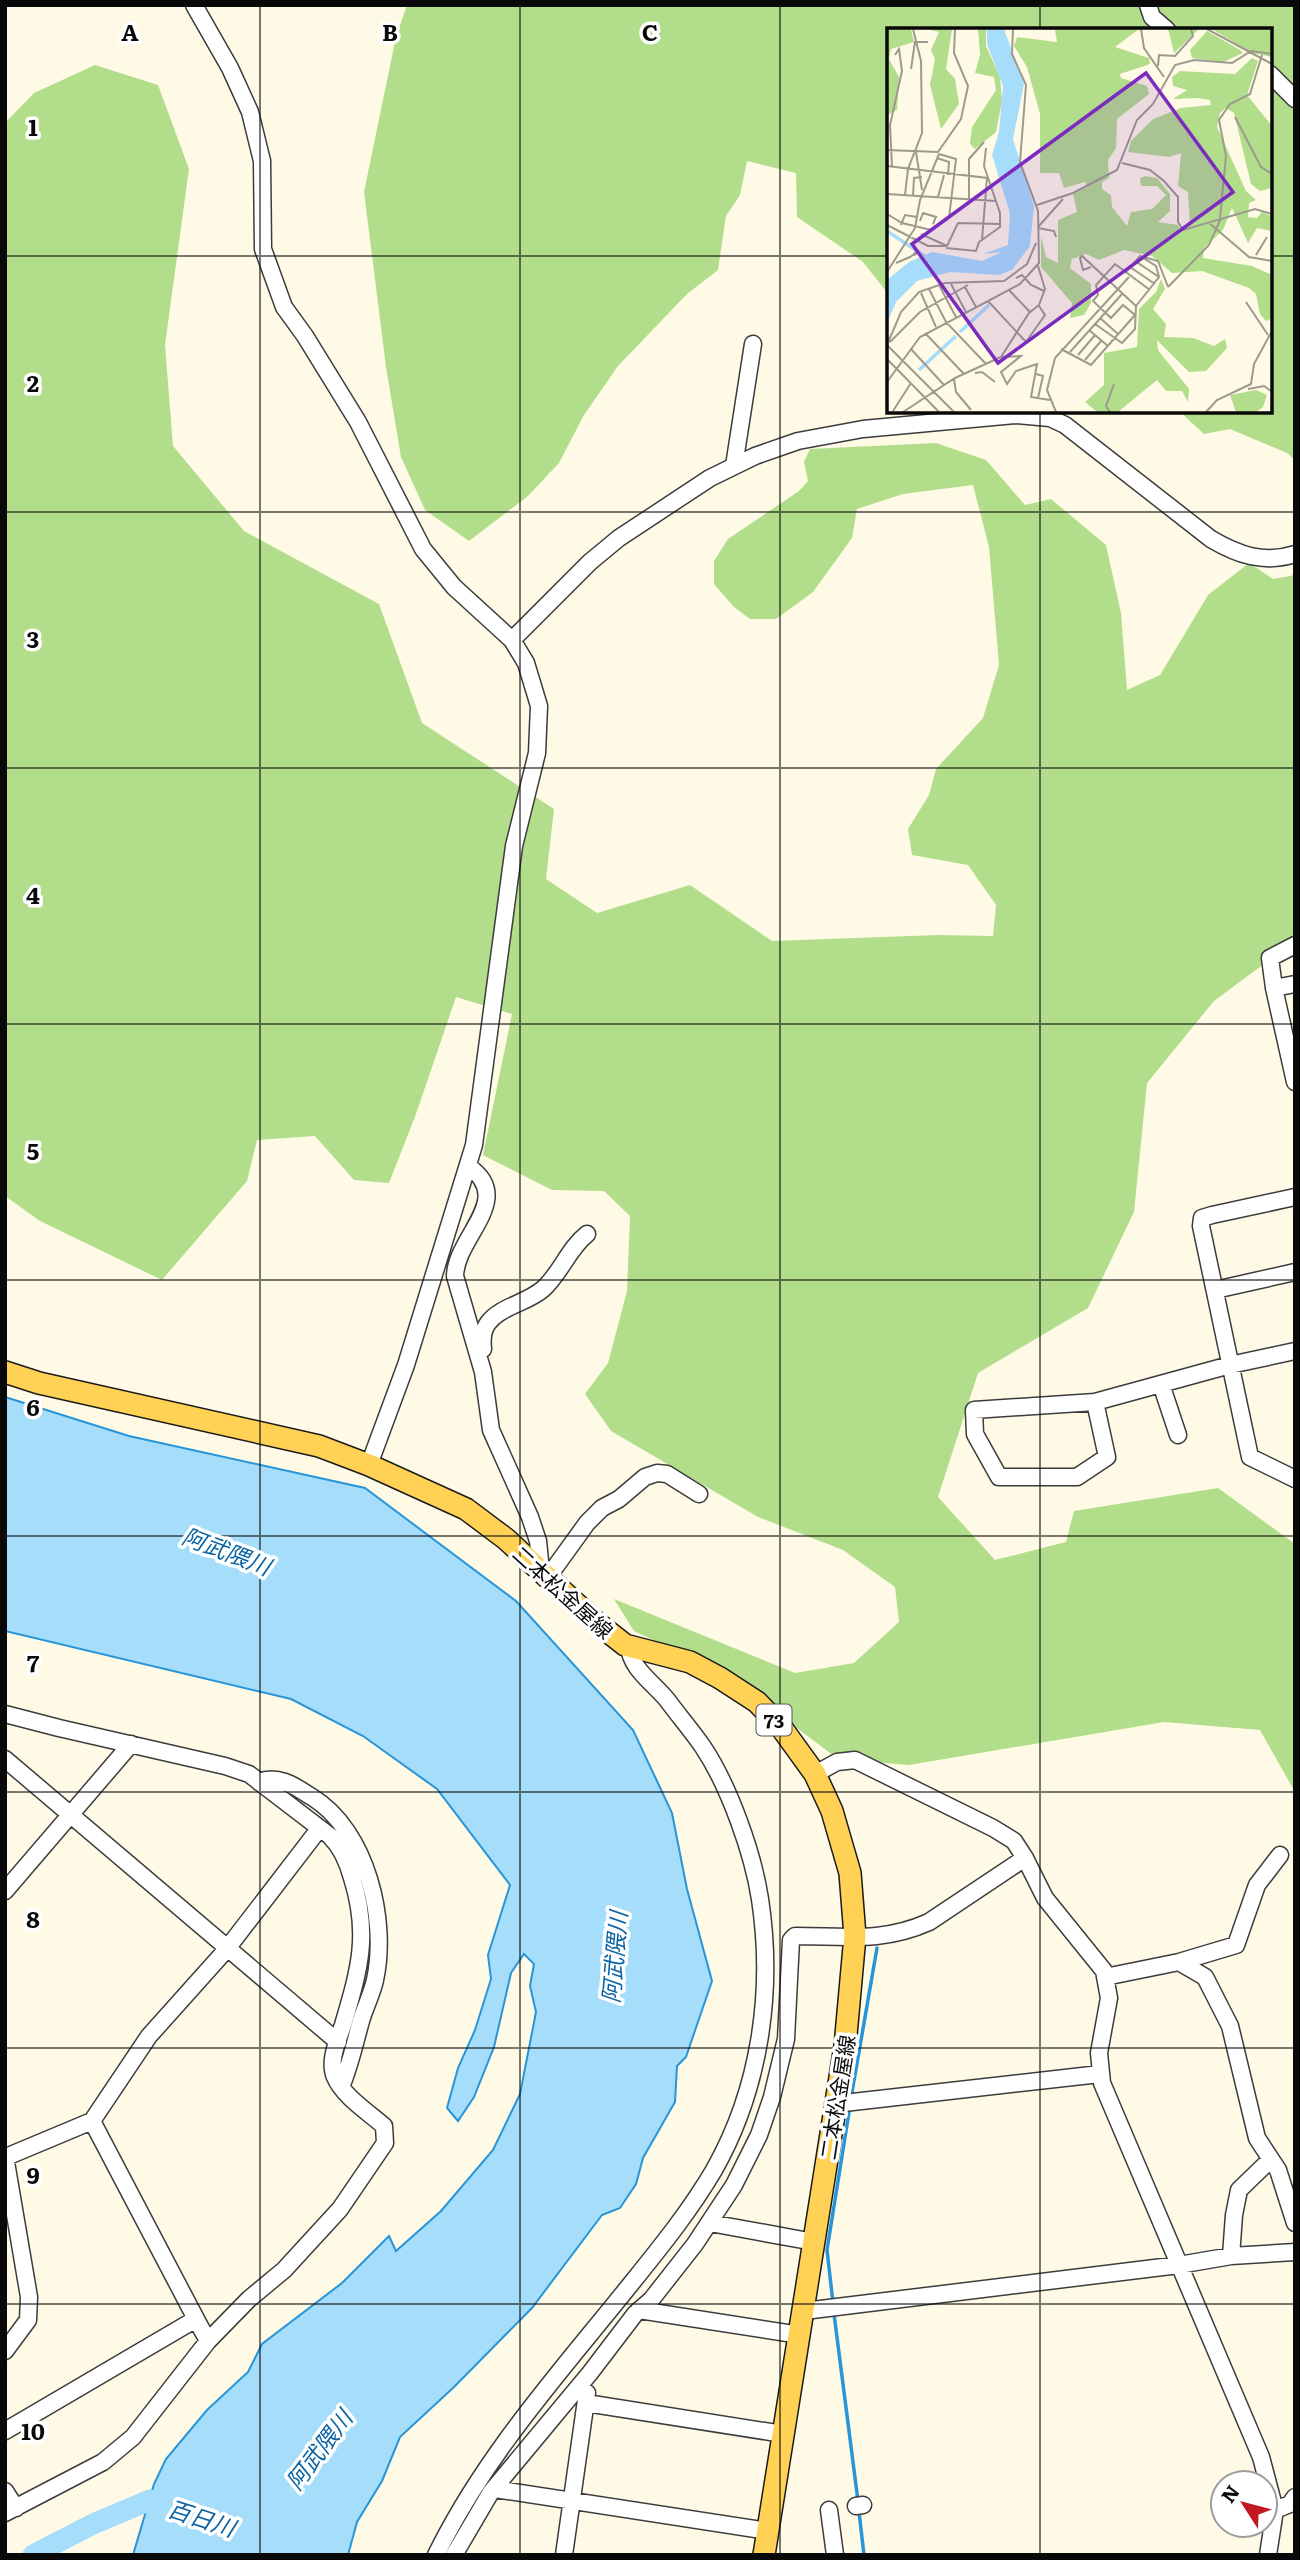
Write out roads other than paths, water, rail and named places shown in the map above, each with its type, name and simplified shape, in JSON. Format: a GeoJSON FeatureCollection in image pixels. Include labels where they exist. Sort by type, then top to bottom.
{"type":"FeatureCollection","features":[{"type":"Feature","properties":{"kind":"main road","name":"二本松金屋線"},"geometry":{"type":"LineString","coordinates":[[5,1372],[39,1384],[319,1446],[369,1465],[466,1509],[506,1539],[597,1623],[629,1646],[690,1662],[757,1702],[781,1727],[815,1774],[832,1811],[849,1873],[855,1936],[845,2046],[844,2103],[814,2242],[764,2555]]}},
{"type":"Feature","properties":{"kind":"street"},"geometry":{"type":"LineString","coordinates":[[194,5],[230,68],[253,121],[262,161],[263,249],[284,307],[358,422],[423,549],[454,587],[512,640],[526,663],[534,686],[540,723],[537,753],[514,846],[481,1098],[468,1166],[406,1366],[369,1465]]}},
{"type":"Feature","properties":{"kind":"street"},"geometry":{"type":"LineString","coordinates":[[1147,5],[1152,17],[1165,28]]}},
{"type":"Feature","properties":{"kind":"street"},"geometry":{"type":"LineString","coordinates":[[1272,76],[1295,99]]}},
{"type":"Feature","properties":{"kind":"street"},"geometry":{"type":"LineString","coordinates":[[734,466],[753,344]]}},
{"type":"Feature","properties":{"kind":"street"},"geometry":{"type":"LineString","coordinates":[[512,640],[590,562],[620,538],[710,478],[755,456],[798,441],[863,429],[1015,415],[1050,418],[1065,425],[1211,539],[1229,550],[1257,558],[1295,554]]}},
{"type":"Feature","properties":{"kind":"street"},"geometry":{"type":"LineString","coordinates":[[1295,945],[1269,958],[1274,988],[1292,1053],[1295,1082]]}},
{"type":"Feature","properties":{"kind":"street"},"geometry":{"type":"LineString","coordinates":[[1274,988],[1295,984]]}},
{"type":"Feature","properties":{"kind":"street"},"geometry":{"type":"LineString","coordinates":[[468,1166],[484,1181],[487,1197],[473,1232],[455,1264],[454,1276],[482,1365],[491,1430],[530,1517],[544,1574]]}},
{"type":"Feature","properties":{"kind":"street"},"geometry":{"type":"LineString","coordinates":[[1295,1197],[1202,1218],[1201,1226],[1250,1457],[1295,1479]]}},
{"type":"Feature","properties":{"kind":"street"},"geometry":{"type":"LineString","coordinates":[[482,1365],[486,1325],[503,1311],[522,1303],[545,1287],[587,1234]]}},
{"type":"Feature","properties":{"kind":"street"},"geometry":{"type":"LineString","coordinates":[[1215,1290],[1295,1272]]}},
{"type":"Feature","properties":{"kind":"street"},"geometry":{"type":"LineString","coordinates":[[1095,1402],[1107,1457],[1077,1477],[999,1477],[975,1434],[974,1410],[1095,1402],[1230,1365],[1295,1351]]}},
{"type":"Feature","properties":{"kind":"street"},"geometry":{"type":"LineString","coordinates":[[1161,1384],[1178,1435]]}},
{"type":"Feature","properties":{"kind":"street"},"geometry":{"type":"LineString","coordinates":[[544,1574],[587,1522],[645,1477],[657,1473],[667,1474],[699,1494]]}},
{"type":"Feature","properties":{"kind":"street"},"geometry":{"type":"LineString","coordinates":[[436,2555],[477,2482],[656,2251],[714,2170],[748,2094],[758,2047],[765,2001],[764,1936],[760,1898],[747,1842],[704,1749],[665,1697],[632,1661],[629,1646]]}},
{"type":"Feature","properties":{"kind":"street"},"geometry":{"type":"LineString","coordinates":[[5,1714],[238,1769],[259,1782],[336,1842],[349,1868],[362,1915],[363,1942],[332,2060],[333,2074],[341,2087],[384,2126],[385,2143],[340,2209],[284,2270],[248,2299],[208,2341],[133,2437],[103,2462],[11,2511],[5,2491]]}},
{"type":"Feature","properties":{"kind":"street"},"geometry":{"type":"LineString","coordinates":[[5,1891],[131,1744]]}},
{"type":"Feature","properties":{"kind":"street"},"geometry":{"type":"LineString","coordinates":[[5,1759],[226,1950],[338,2042]]}},
{"type":"Feature","properties":{"kind":"street"},"geometry":{"type":"LineString","coordinates":[[815,1774],[837,1762],[855,1760],[1014,1841],[1045,1898],[1087,1949],[1105,1977],[1109,1998],[1099,2053],[1100,2074],[1105,2091],[1260,2453],[1264,2469]]}},
{"type":"Feature","properties":{"kind":"street"},"geometry":{"type":"LineString","coordinates":[[259,1782],[267,1779],[282,1780],[320,1802],[339,1820],[356,1846],[369,1876],[378,1937],[375,1980],[341,2087]]}},
{"type":"Feature","properties":{"kind":"street"},"geometry":{"type":"LineString","coordinates":[[5,2351],[28,2320],[29,2297],[10,2197],[6,2157],[92,2121],[149,2036],[226,1950],[320,1829]]}},
{"type":"Feature","properties":{"kind":"street"},"geometry":{"type":"LineString","coordinates":[[1105,1977],[1179,1962],[1236,1945],[1257,1885],[1280,1855]]}},
{"type":"Feature","properties":{"kind":"street"},"geometry":{"type":"LineString","coordinates":[[454,2555],[495,2488],[639,2310],[651,2300],[734,2185],[753,2148],[772,2097],[786,2039],[791,1940],[795,1936],[889,1936],[929,1922],[1025,1858]]}},
{"type":"Feature","properties":{"kind":"street"},"geometry":{"type":"LineString","coordinates":[[1179,1962],[1205,1977],[1230,2026],[1257,2138],[1278,2170],[1295,2223]]}},
{"type":"Feature","properties":{"kind":"street"},"geometry":{"type":"LineString","coordinates":[[844,2103],[1100,2074]]}},
{"type":"Feature","properties":{"kind":"street"},"geometry":{"type":"LineString","coordinates":[[92,2121],[208,2341]]}},
{"type":"Feature","properties":{"kind":"street"},"geometry":{"type":"LineString","coordinates":[[1231,2256],[1234,2215],[1240,2190],[1270,2160]]}},
{"type":"Feature","properties":{"kind":"street"},"geometry":{"type":"LineString","coordinates":[[709,2223],[814,2242]]}},
{"type":"Feature","properties":{"kind":"street"},"geometry":{"type":"LineString","coordinates":[[804,2311],[1179,2265],[1231,2256],[1295,2252]]}},
{"type":"Feature","properties":{"kind":"street"},"geometry":{"type":"LineString","coordinates":[[639,2310],[800,2335]]}},
{"type":"Feature","properties":{"kind":"street"},"geometry":{"type":"LineString","coordinates":[[5,2431],[197,2319]]}},
{"type":"Feature","properties":{"kind":"street"},"geometry":{"type":"LineString","coordinates":[[564,2555],[590,2373]]}},
{"type":"Feature","properties":{"kind":"street"},"geometry":{"type":"LineString","coordinates":[[586,2403],[783,2434]]}},
{"type":"Feature","properties":{"kind":"street"},"geometry":{"type":"LineString","coordinates":[[495,2488],[768,2531]]}},
{"type":"Feature","properties":{"kind":"street"},"geometry":{"type":"LineString","coordinates":[[1279,2508],[1290,2504],[1295,2497]]}},
{"type":"Feature","properties":{"kind":"street"},"geometry":{"type":"LineString","coordinates":[[830,2510],[835,2555]]}},
{"type":"Feature","properties":{"kind":"water","name":"阿武隈川"},"geometry":{"type":"Polygon","coordinates":[[[5,1397],[129,1436],[365,1488],[516,1601],[633,1730],[672,1813],[687,1889],[712,1981],[686,2057],[677,2066],[675,2102],[643,2158],[636,2184],[620,2208],[602,2215],[532,2308],[400,2437],[382,2481],[357,2522],[348,2555],[133,2555],[154,2484],[166,2459],[207,2410],[248,2372],[262,2344],[342,2283],[389,2236],[396,2251],[441,2211],[493,2150],[520,2094],[536,2012],[530,1986],[534,1964],[524,1954],[511,1973],[494,2047],[474,2097],[458,2121],[447,2108],[458,2068],[475,2030],[491,1979],[488,1955],[510,1885],[437,1789],[363,1736],[291,1699],[5,1631],[5,1397]]]}},
{"type":"Feature","properties":{"kind":"waterway"},"geometry":{"type":"LineString","coordinates":[[851,2098],[877,1948]]}},
{"type":"Feature","properties":{"kind":"waterway"},"geometry":{"type":"LineString","coordinates":[[833,2303],[827,2250],[850,2106]]}},
{"type":"Feature","properties":{"kind":"waterway"},"geometry":{"type":"LineString","coordinates":[[834,2314],[858,2501]]}},
{"type":"Feature","properties":{"kind":"waterway","name":"百日川"},"geometry":{"type":"LineString","coordinates":[[33,2555],[93,2524],[150,2500],[175,2508]]}},
{"type":"Feature","properties":{"kind":"waterway"},"geometry":{"type":"LineString","coordinates":[[859,2512],[864,2555]]}}]}
